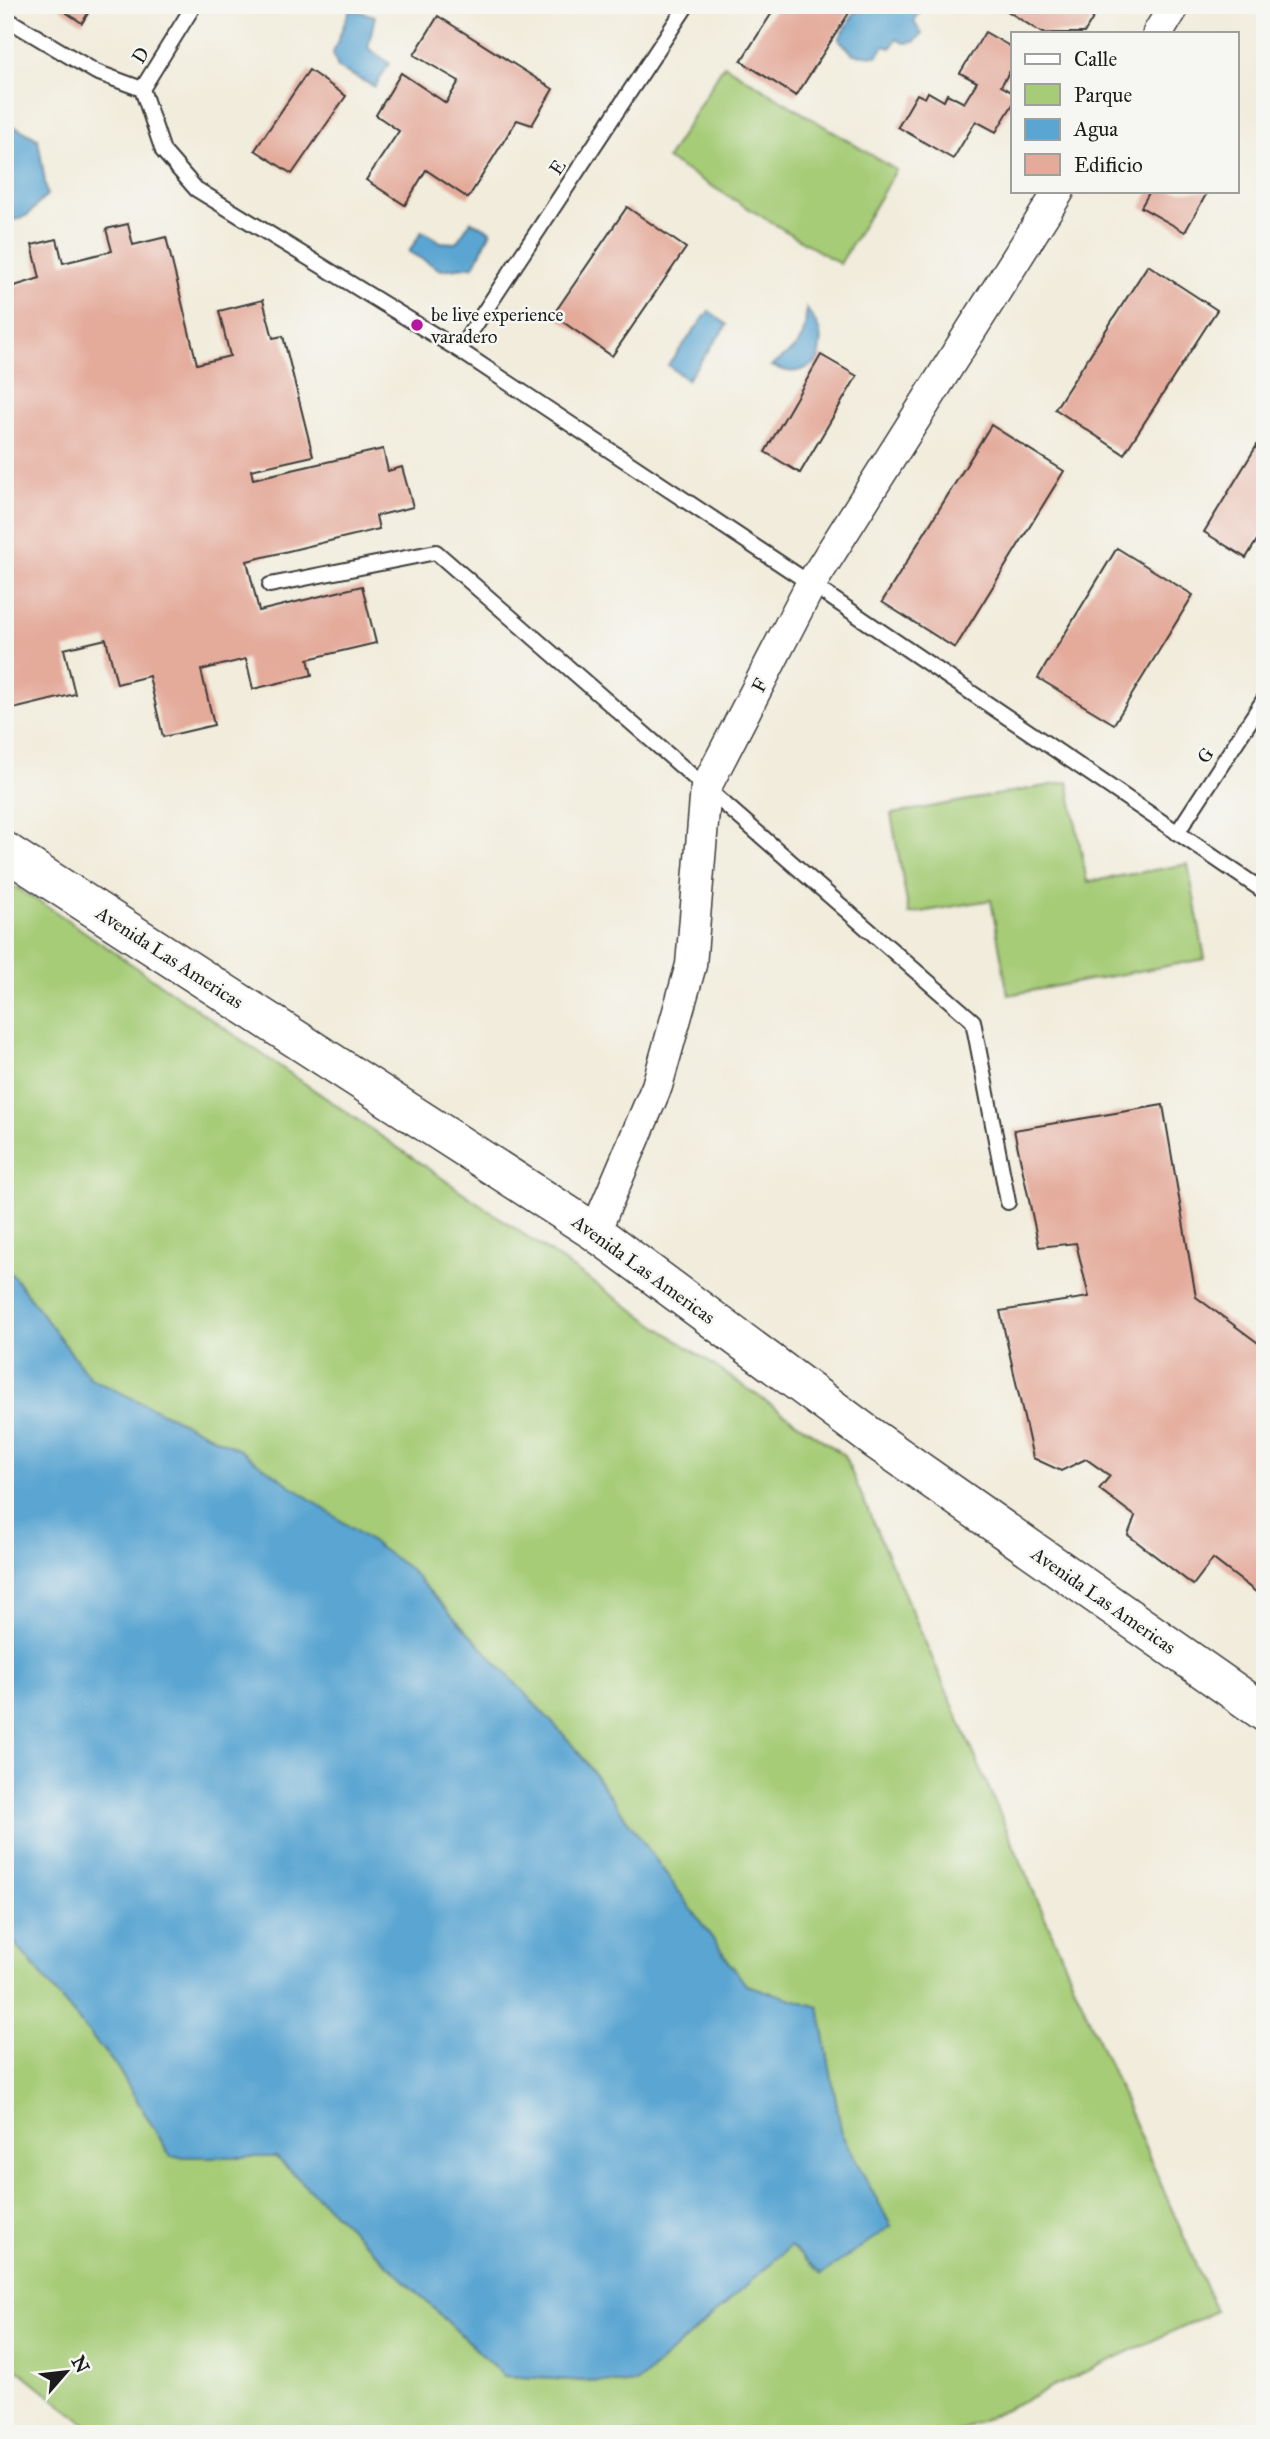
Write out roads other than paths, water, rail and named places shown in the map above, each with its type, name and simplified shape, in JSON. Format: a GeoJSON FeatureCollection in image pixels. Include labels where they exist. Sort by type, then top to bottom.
{"type":"FeatureCollection","features":[{"type":"Feature","properties":{"kind":"street"},"geometry":{"type":"LineString","coordinates":[[1159,32],[1175,5]]}},
{"type":"Feature","properties":{"kind":"street","name":"F"},"geometry":{"type":"LineString","coordinates":[[595,1232],[657,1086],[691,965],[706,787],[811,584],[1058,192]]}},
{"type":"Feature","properties":{"kind":"street","name":"Avenida Las Americas"},"geometry":{"type":"LineString","coordinates":[[5,851],[595,1232],[874,1438],[1265,1713]]}},
{"type":"Feature","properties":{"kind":"lane","name":"D"},"geometry":{"type":"LineString","coordinates":[[142,89],[194,5]]}},
{"type":"Feature","properties":{"kind":"lane","name":"E"},"geometry":{"type":"LineString","coordinates":[[458,350],[687,5]]}},
{"type":"Feature","properties":{"kind":"lane"},"geometry":{"type":"LineString","coordinates":[[5,18],[96,72],[142,89],[163,151],[196,189],[458,350],[811,584],[1265,892]]}},
{"type":"Feature","properties":{"kind":"lane"},"geometry":{"type":"LineString","coordinates":[[270,585],[436,552],[974,1021],[1008,1202]]}},
{"type":"Feature","properties":{"kind":"lane","name":"G"},"geometry":{"type":"LineString","coordinates":[[1177,833],[1265,698]]}},
{"type":"Feature","properties":{"kind":"water"},"geometry":{"type":"Polygon","coordinates":[[[859,5],[920,5],[922,7],[914,22],[922,34],[914,42],[904,43],[896,39],[891,48],[884,46],[877,56],[853,54],[839,39],[859,5]]]}},
{"type":"Feature","properties":{"kind":"water"},"geometry":{"type":"Polygon","coordinates":[[[350,9],[375,16],[368,48],[389,63],[375,87],[338,68],[333,53],[350,9]]]}},
{"type":"Feature","properties":{"kind":"water"},"geometry":{"type":"Polygon","coordinates":[[[5,127],[16,127],[38,139],[47,195],[28,215],[5,224],[5,127]]]}},
{"type":"Feature","properties":{"kind":"water"},"geometry":{"type":"Polygon","coordinates":[[[471,221],[491,231],[474,266],[441,270],[409,252],[422,231],[441,242],[456,243],[471,221]]]}},
{"type":"Feature","properties":{"kind":"water"},"geometry":{"type":"Polygon","coordinates":[[[806,308],[820,333],[817,362],[795,372],[771,366],[799,343],[805,329],[806,308]]]}},
{"type":"Feature","properties":{"kind":"water"},"geometry":{"type":"Polygon","coordinates":[[[709,311],[727,325],[687,380],[668,365],[709,311]]]}},
{"type":"Feature","properties":{"kind":"water"},"geometry":{"type":"Polygon","coordinates":[[[12,1274],[90,1378],[240,1450],[407,1567],[574,1746],[746,1985],[819,2007],[842,2135],[891,2226],[822,2274],[790,2246],[636,2384],[504,2376],[276,2157],[171,2157],[117,2067],[5,1931],[5,1547],[11,1543],[5,1532],[5,1276],[12,1274]]]}},
{"type":"Feature","properties":{"kind":"place","name":"be live experience varadero"},"geometry":{"type":"Point","coordinates":[417,325]}}]}
